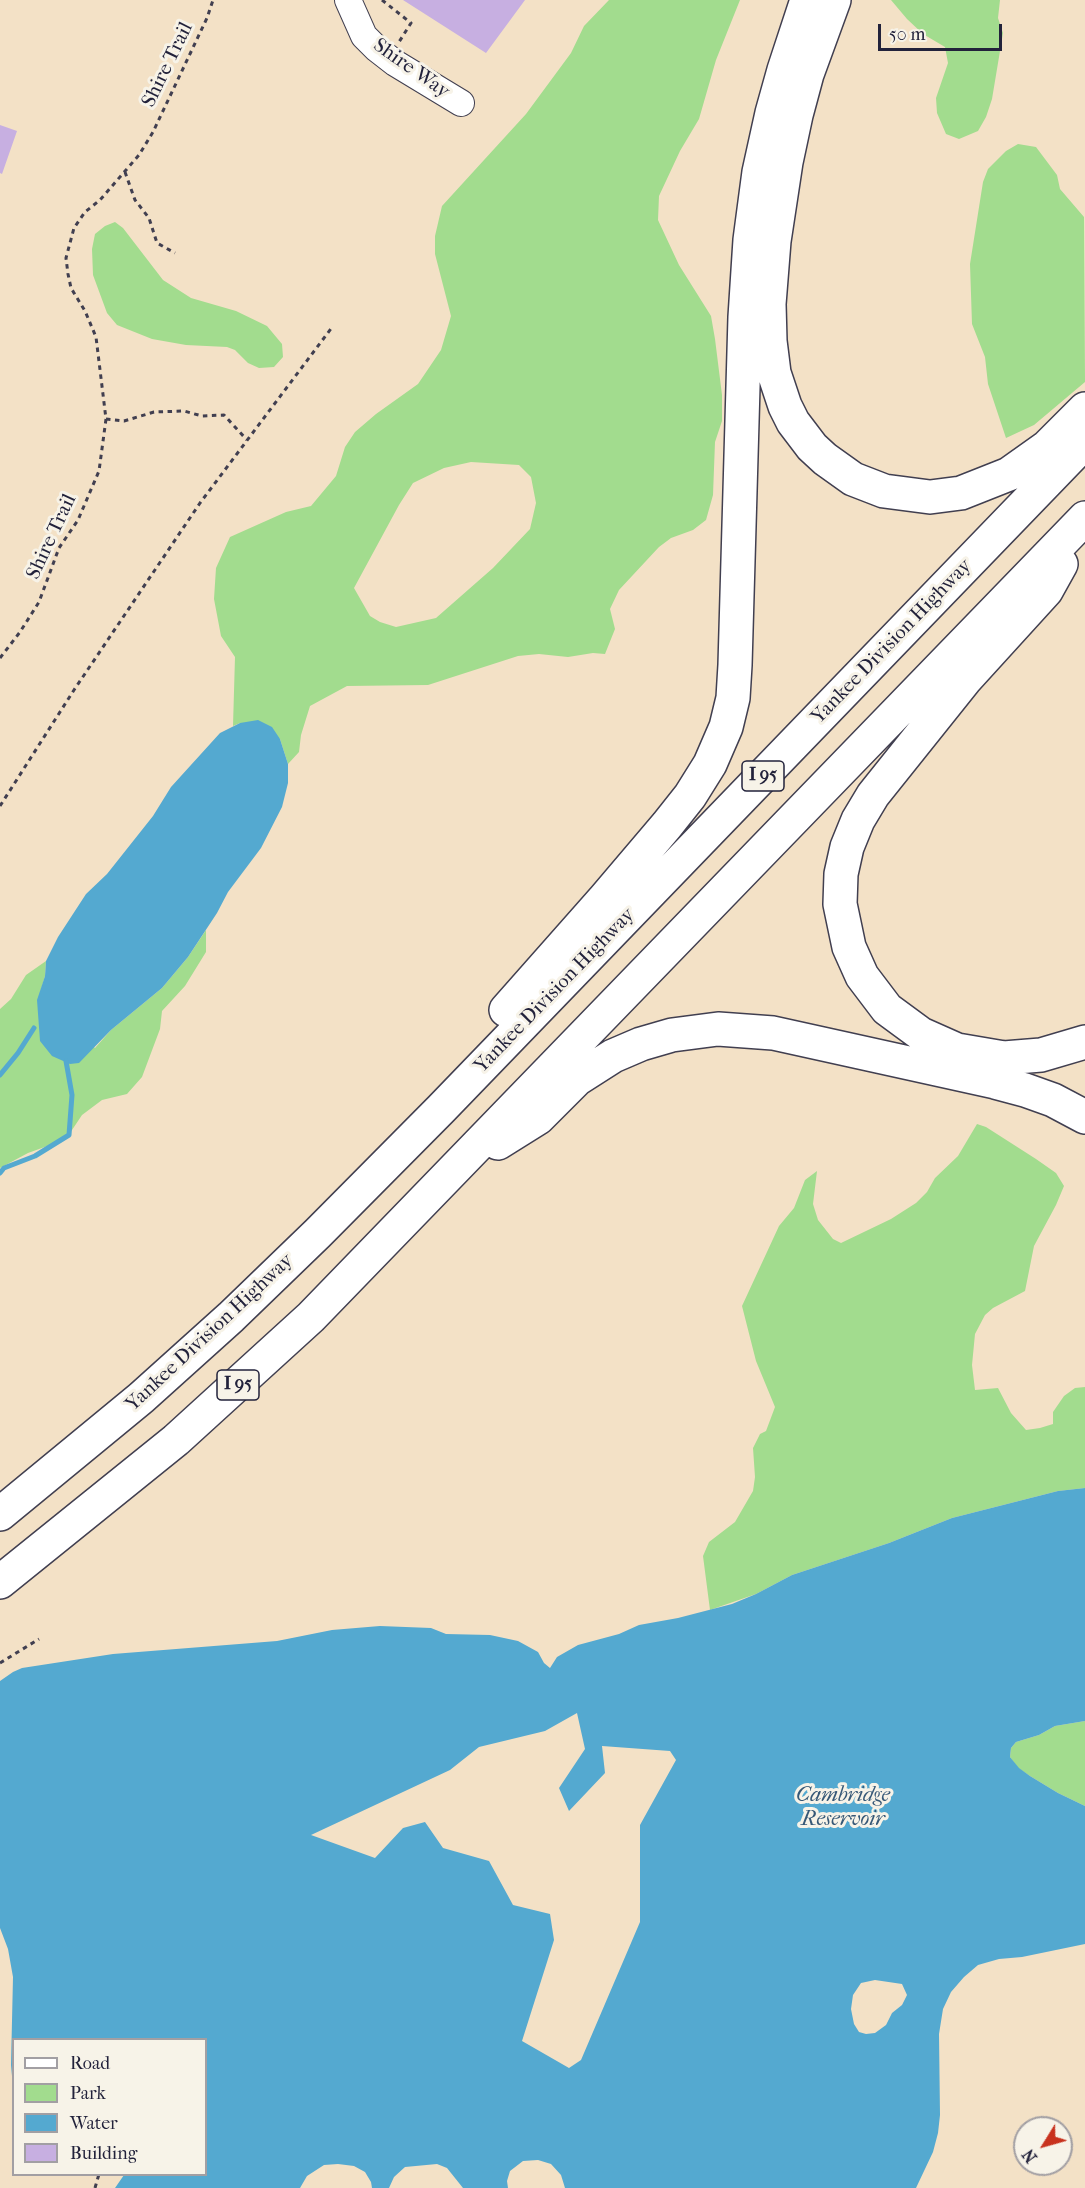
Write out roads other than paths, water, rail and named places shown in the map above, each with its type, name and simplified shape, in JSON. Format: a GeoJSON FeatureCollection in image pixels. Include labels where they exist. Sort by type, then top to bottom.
{"type":"FeatureCollection","features":[{"type":"Feature","properties":{"kind":"highway"},"geometry":{"type":"LineString","coordinates":[[441,1109],[488,1029],[563,947],[667,825],[700,780],[722,740],[733,698],[735,665],[744,328],[750,240],[759,172],[769,125],[786,62],[807,0]]}},
{"type":"Feature","properties":{"kind":"highway"},"geometry":{"type":"LineString","coordinates":[[834,0],[811,63],[796,115],[774,241],[769,304],[771,350],[779,392],[793,422],[819,453],[852,478],[884,492],[930,497],[961,493],[1010,474],[1047,447],[1085,409]]}},
{"type":"Feature","properties":{"kind":"highway","name":"Yankee Division Highway"},"geometry":{"type":"LineString","coordinates":[[0,1514],[141,1398],[231,1317],[318,1233],[441,1109],[1085,442]]}},
{"type":"Feature","properties":{"kind":"highway","name":"I 95"},"geometry":{"type":"LineString","coordinates":[[0,1582],[130,1479],[229,1393],[311,1317],[1085,518]]}},
{"type":"Feature","properties":{"kind":"highway"},"geometry":{"type":"LineString","coordinates":[[1085,522],[1046,591],[965,680],[873,795],[858,820],[847,847],[840,888],[843,926],[855,962],[878,999],[909,1027],[944,1046],[992,1057],[1016,1058],[1041,1055],[1085,1042]]}},
{"type":"Feature","properties":{"kind":"highway"},"geometry":{"type":"LineString","coordinates":[[458,1167],[538,1118],[577,1079],[599,1064],[641,1044],[672,1035],[702,1030],[735,1029],[773,1033],[995,1082],[1053,1100],[1085,1117]]}},
{"type":"Feature","properties":{"kind":"street","name":"Shire Way"},"geometry":{"type":"LineString","coordinates":[[348,0],[364,36],[377,49],[395,63],[461,103]]}},
{"type":"Feature","properties":{"kind":"water"},"geometry":{"type":"Polygon","coordinates":[[[258,720],[272,727],[280,739],[288,764],[288,783],[282,807],[261,848],[228,892],[188,957],[162,988],[111,1030],[79,1063],[70,1064],[52,1056],[40,1041],[37,1000],[45,976],[46,961],[58,937],[86,894],[107,874],[153,816],[171,787],[220,733],[240,723],[258,720]]]}},
{"type":"Feature","properties":{"kind":"water","name":"Cambridge Reservoir"},"geometry":{"type":"Polygon","coordinates":[[[1085,1488],[1085,1721],[1055,1726],[1039,1735],[1016,1742],[1011,1748],[1010,1757],[1030,1776],[1085,1806],[1085,1944],[1022,1957],[999,1959],[978,1965],[951,1992],[943,2009],[939,2034],[940,2115],[938,2133],[933,2152],[916,2188],[565,2188],[561,2175],[551,2164],[538,2160],[523,2161],[510,2171],[507,2181],[508,2188],[463,2188],[447,2168],[437,2164],[405,2167],[394,2177],[389,2188],[372,2188],[365,2172],[354,2166],[338,2164],[324,2165],[307,2176],[300,2188],[115,2188],[123,2176],[207,2176],[207,2038],[12,2038],[12,2076],[11,2065],[13,1977],[8,1949],[0,1928],[0,1681],[13,1672],[22,1668],[113,1654],[277,1641],[332,1630],[380,1626],[431,1628],[446,1634],[490,1635],[518,1641],[538,1652],[550,1668],[557,1657],[578,1645],[619,1634],[639,1625],[732,1604],[792,1575],[889,1543],[952,1518],[1058,1491],[1085,1488]],[[577,1713],[545,1731],[479,1747],[450,1770],[311,1835],[375,1858],[403,1828],[425,1822],[443,1848],[489,1861],[513,1905],[550,1914],[554,1940],[522,2041],[569,2068],[581,2060],[640,1922],[640,1825],[676,1760],[670,1751],[602,1746],[605,1773],[569,1811],[559,1788],[585,1749],[577,1713]],[[875,1980],[861,1983],[853,1995],[851,2009],[854,2024],[859,2032],[875,2033],[886,2025],[892,2013],[902,2005],[907,1995],[902,1984],[875,1980]]]}},
{"type":"Feature","properties":{"kind":"waterway"},"geometry":{"type":"LineString","coordinates":[[0,1075],[34,1028]]}},
{"type":"Feature","properties":{"kind":"waterway"},"geometry":{"type":"LineString","coordinates":[[0,1173],[4,1168],[35,1156],[69,1135],[72,1095],[66,1061]]}}]}
